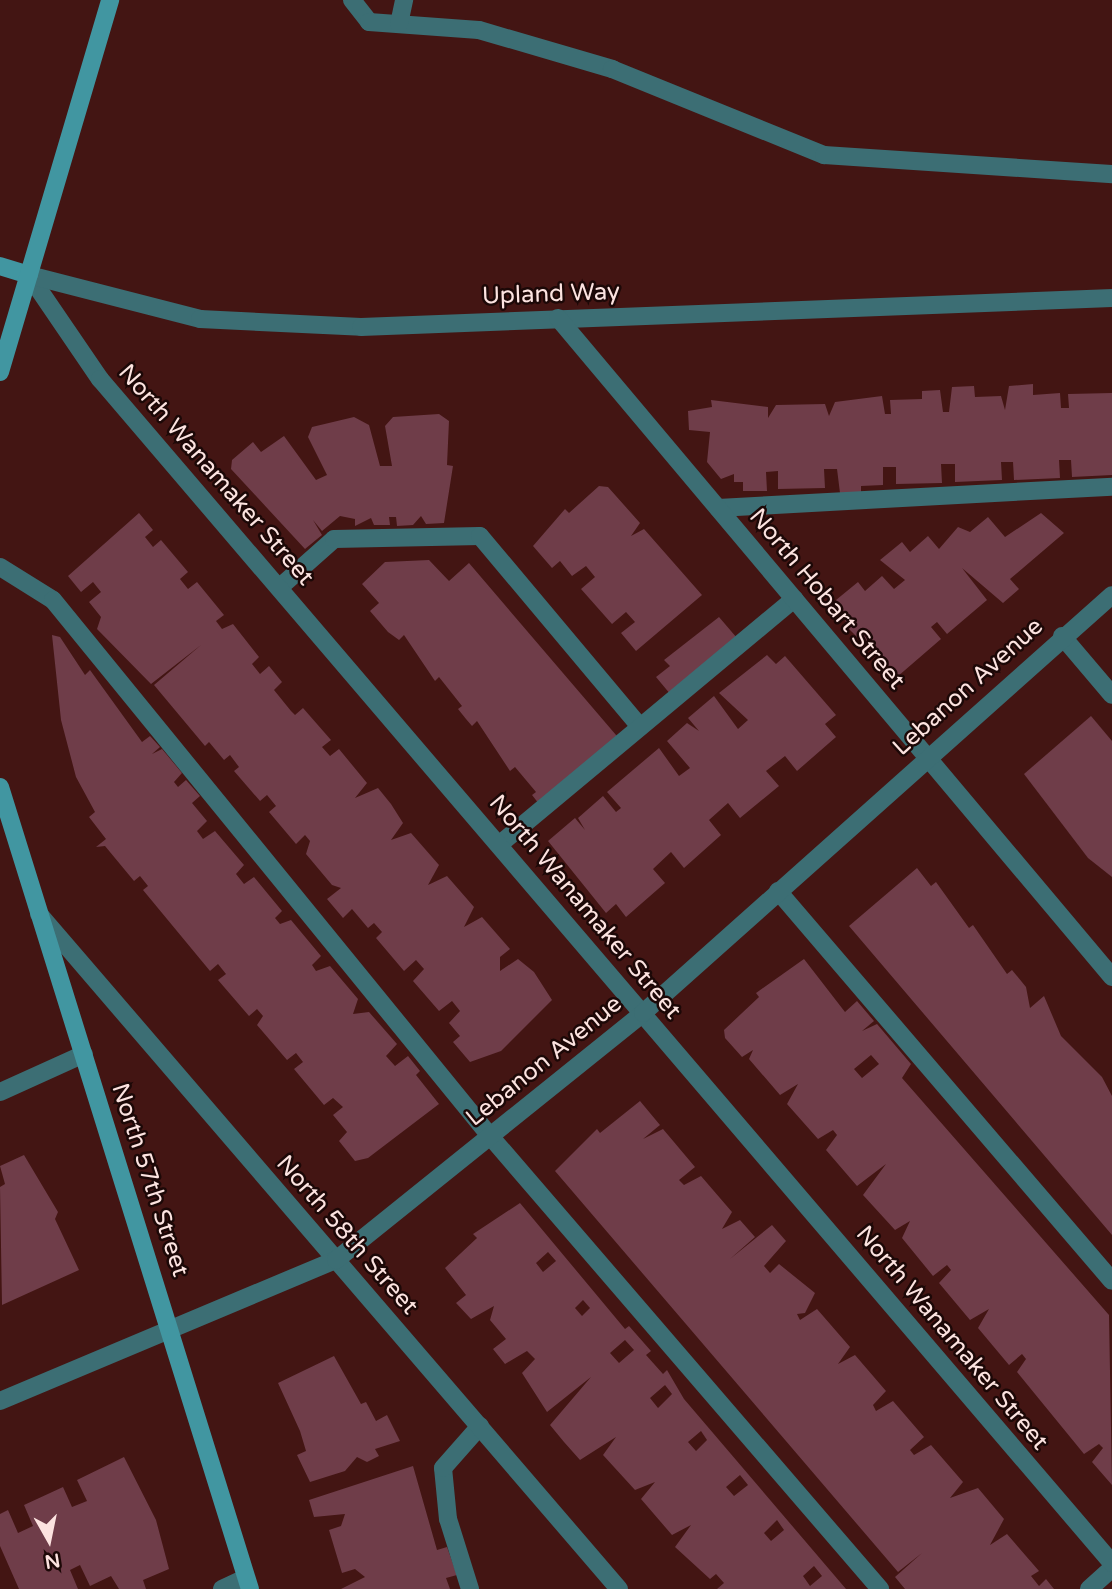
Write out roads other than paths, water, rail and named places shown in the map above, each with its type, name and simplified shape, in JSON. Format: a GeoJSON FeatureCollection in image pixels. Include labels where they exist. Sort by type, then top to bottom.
{"type":"FeatureCollection","features":[{"type":"Feature","properties":{"kind":"street"},"geometry":{"type":"LineString","coordinates":[[0,372],[110,0]]}},
{"type":"Feature","properties":{"kind":"street"},"geometry":{"type":"LineString","coordinates":[[352,0],[369,22],[479,30],[612,69],[824,155],[1112,174]]}},
{"type":"Feature","properties":{"kind":"street"},"geometry":{"type":"LineString","coordinates":[[399,24],[404,0]]}},
{"type":"Feature","properties":{"kind":"street","name":"Upland Way"},"geometry":{"type":"LineString","coordinates":[[0,265],[200,319],[361,327],[1112,298]]}},
{"type":"Feature","properties":{"kind":"street","name":"North Wanamaker Street"},"geometry":{"type":"LineString","coordinates":[[29,275],[100,379],[1112,1563]]}},
{"type":"Feature","properties":{"kind":"street","name":"North Hobart Street"},"geometry":{"type":"LineString","coordinates":[[558,318],[1112,977]]}},
{"type":"Feature","properties":{"kind":"street"},"geometry":{"type":"LineString","coordinates":[[718,508],[1112,487]]}},
{"type":"Feature","properties":{"kind":"street"},"geometry":{"type":"LineString","coordinates":[[280,587],[334,539],[480,536],[640,727]]}},
{"type":"Feature","properties":{"kind":"street"},"geometry":{"type":"LineString","coordinates":[[0,567],[53,600],[490,1136],[880,1589]]}},
{"type":"Feature","properties":{"kind":"street","name":"Lebanon Avenue"},"geometry":{"type":"LineString","coordinates":[[0,1401],[336,1260],[643,1013],[926,756],[1112,595]]}},
{"type":"Feature","properties":{"kind":"street"},"geometry":{"type":"LineString","coordinates":[[500,844],[794,598]]}},
{"type":"Feature","properties":{"kind":"street"},"geometry":{"type":"LineString","coordinates":[[1062,636],[1112,695]]}},
{"type":"Feature","properties":{"kind":"street","name":"North 57th Street"},"geometry":{"type":"LineString","coordinates":[[0,787],[2,813],[39,914],[84,1054],[171,1327],[248,1584]]}},
{"type":"Feature","properties":{"kind":"street"},"geometry":{"type":"LineString","coordinates":[[778,891],[1112,1281]]}},
{"type":"Feature","properties":{"kind":"street","name":"North 58th Street"},"geometry":{"type":"LineString","coordinates":[[39,914],[619,1589]]}},
{"type":"Feature","properties":{"kind":"street"},"geometry":{"type":"LineString","coordinates":[[0,1092],[84,1054]]}},
{"type":"Feature","properties":{"kind":"street"},"geometry":{"type":"LineString","coordinates":[[470,1589],[448,1519],[443,1468],[480,1426]]}},
{"type":"Feature","properties":{"kind":"street"},"geometry":{"type":"LineString","coordinates":[[1089,1589],[1112,1568]]}},
{"type":"Feature","properties":{"kind":"street"},"geometry":{"type":"LineString","coordinates":[[222,1589],[248,1584]]}}]}
